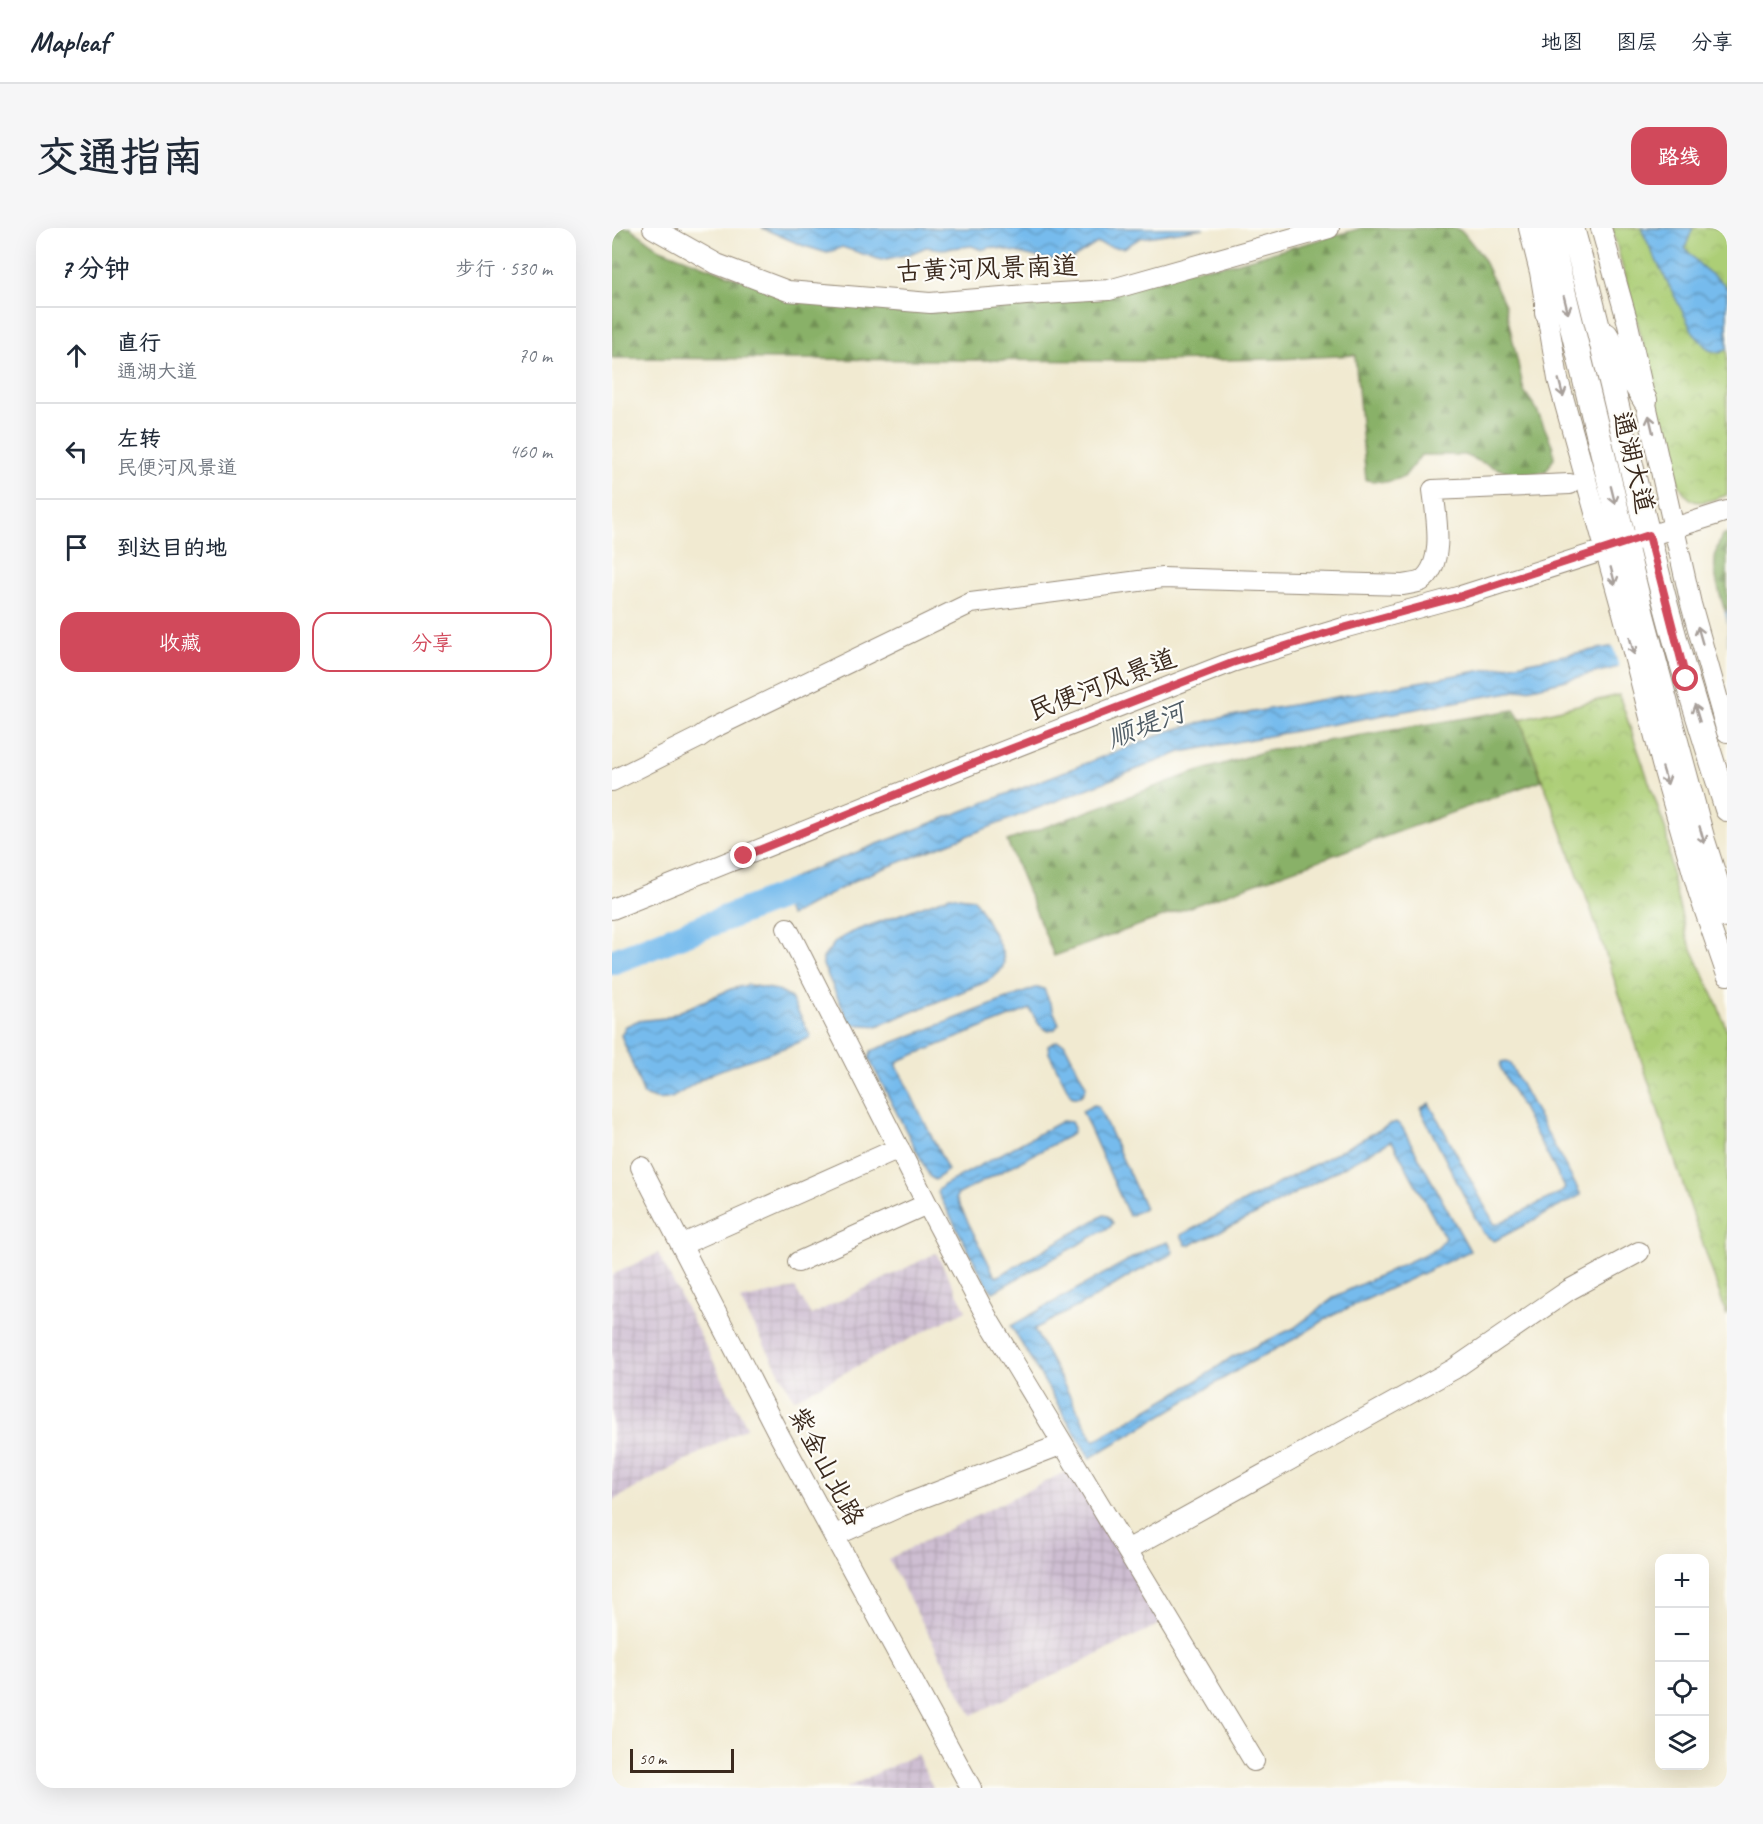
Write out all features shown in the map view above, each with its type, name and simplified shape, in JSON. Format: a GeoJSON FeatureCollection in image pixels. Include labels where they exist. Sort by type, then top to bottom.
{"type":"FeatureCollection","features":[{"type":"Feature","properties":{"kind":"main road","name":"通湖大道"},"geometry":{"type":"LineString","coordinates":[[1572,228],[1588,284],[1668,615],[1727,808]]}},
{"type":"Feature","properties":{"kind":"main road","name":"通湖大道"},"geometry":{"type":"LineString","coordinates":[[1537,230],[1602,452],[1615,546],[1649,678],[1679,752],[1703,841],[1727,916]]}},
{"type":"Feature","properties":{"kind":"main road"},"geometry":{"type":"LineString","coordinates":[[1537,230],[1547,267],[1547,312]]}},
{"type":"Feature","properties":{"kind":"main road"},"geometry":{"type":"LineString","coordinates":[[1595,318],[1645,400]]}},
{"type":"Feature","properties":{"kind":"main road"},"geometry":{"type":"LineString","coordinates":[[1602,452],[1612,456],[1620,453],[1627,446]]}},
{"type":"Feature","properties":{"kind":"main road"},"geometry":{"type":"LineString","coordinates":[[1648,707],[1679,752]]}},
{"type":"Feature","properties":{"kind":"street","name":"古黄河风景南道"},"geometry":{"type":"LineString","coordinates":[[653,228],[717,264],[788,291],[930,303],[1109,290],[1329,228]]}},
{"type":"Feature","properties":{"kind":"street"},"geometry":{"type":"LineString","coordinates":[[1601,228],[1628,320],[1691,604],[1727,732]]}},
{"type":"Feature","properties":{"kind":"street"},"geometry":{"type":"LineString","coordinates":[[1547,312],[1558,379],[1615,546]]}},
{"type":"Feature","properties":{"kind":"street"},"geometry":{"type":"LineString","coordinates":[[612,781],[698,738],[711,729],[971,603],[1162,578],[1403,585],[1421,581],[1430,571],[1435,560],[1438,545],[1433,490],[1570,484]]}},
{"type":"Feature","properties":{"kind":"street","name":"民便河风景道"},"geometry":{"type":"LineString","coordinates":[[612,909],[958,769],[1232,663],[1343,628],[1461,596],[1727,512]]}},
{"type":"Feature","properties":{"kind":"street"},"geometry":{"type":"LineString","coordinates":[[1649,678],[1648,707],[1662,764],[1700,894],[1727,975]]}},
{"type":"Feature","properties":{"kind":"street"},"geometry":{"type":"LineString","coordinates":[[787,928],[989,1321],[1254,1761]]}},
{"type":"Feature","properties":{"kind":"street"},"geometry":{"type":"LineString","coordinates":[[681,1245],[899,1148]]}},
{"type":"Feature","properties":{"kind":"street","name":"紫金山北路"},"geometry":{"type":"LineString","coordinates":[[641,1167],[778,1433],[971,1788]]}},
{"type":"Feature","properties":{"kind":"street"},"geometry":{"type":"LineString","coordinates":[[798,1262],[927,1204]]}},
{"type":"Feature","properties":{"kind":"street"},"geometry":{"type":"LineString","coordinates":[[1127,1550],[1454,1369],[1569,1290],[1640,1252]]}},
{"type":"Feature","properties":{"kind":"street"},"geometry":{"type":"LineString","coordinates":[[834,1536],[901,1506],[1064,1444]]}},
{"type":"Feature","properties":{"kind":"shaded area"},"geometry":{"type":"Polygon","coordinates":[[[658,1253],[747,1427],[612,1501],[612,1275],[658,1253]]]}},
{"type":"Feature","properties":{"kind":"shaded area"},"geometry":{"type":"Polygon","coordinates":[[[936,1253],[966,1310],[794,1399],[740,1300],[795,1288],[811,1315],[936,1253]]]}},
{"type":"Feature","properties":{"kind":"shaded area"},"geometry":{"type":"Polygon","coordinates":[[[1073,1468],[1162,1623],[972,1715],[888,1559],[1073,1468]]]}},
{"type":"Feature","properties":{"kind":"shaded area"},"geometry":{"type":"Polygon","coordinates":[[[917,1754],[933,1788],[846,1788],[917,1754]]]}},
{"type":"Feature","properties":{"kind":"green space"},"geometry":{"type":"Polygon","coordinates":[[[612,228],[630,228],[660,249],[739,279],[905,307],[1231,264],[1362,228],[1455,228],[1463,232],[1481,255],[1505,305],[1524,391],[1536,408],[1553,447],[1554,458],[1546,471],[1533,475],[1517,475],[1465,455],[1421,455],[1404,477],[1386,482],[1366,480],[1355,355],[1280,359],[1146,361],[612,358],[612,228]]]}},
{"type":"Feature","properties":{"kind":"green space"},"geometry":{"type":"Polygon","coordinates":[[[1612,228],[1727,228],[1727,495],[1696,502],[1686,495],[1676,478],[1612,228]]]}},
{"type":"Feature","properties":{"kind":"green space"},"geometry":{"type":"Polygon","coordinates":[[[1727,534],[1727,611],[1725,612],[1715,573],[1715,555],[1722,536],[1727,534]]]}},
{"type":"Feature","properties":{"kind":"green space"},"geometry":{"type":"Polygon","coordinates":[[[1619,695],[1666,831],[1672,877],[1687,938],[1727,1031],[1727,1316],[1591,910],[1520,719],[1619,695]]]}},
{"type":"Feature","properties":{"kind":"green space"},"geometry":{"type":"Polygon","coordinates":[[[1514,710],[1520,719],[1542,780],[1054,956],[1007,841],[1190,774],[1266,751],[1514,710]]]}},
{"type":"Feature","properties":{"kind":"water"},"geometry":{"type":"Polygon","coordinates":[[[762,228],[1204,228],[1140,238],[1124,248],[1097,243],[1069,261],[1045,259],[992,247],[981,250],[972,246],[942,249],[926,247],[910,254],[881,260],[842,247],[827,253],[762,228]]]}},
{"type":"Feature","properties":{"kind":"water"},"geometry":{"type":"Polygon","coordinates":[[[1641,228],[1693,228],[1685,248],[1727,289],[1727,349],[1720,353],[1709,350],[1694,334],[1641,228]]]}},
{"type":"Feature","properties":{"kind":"water"},"geometry":{"type":"Polygon","coordinates":[[[1727,611],[1727,645],[1697,648],[1537,687],[1181,752],[862,877],[790,916],[776,891],[798,875],[1169,731],[1215,719],[1626,644],[1727,611]]]}},
{"type":"Feature","properties":{"kind":"water"},"geometry":{"type":"Polygon","coordinates":[[[950,896],[974,899],[1002,953],[1004,959],[1001,970],[997,975],[981,984],[877,1026],[850,1024],[823,965],[823,958],[836,941],[852,932],[950,896]]]}},
{"type":"Feature","properties":{"kind":"water"},"geometry":{"type":"Polygon","coordinates":[[[748,985],[777,990],[791,998],[811,1037],[711,1074],[671,1098],[657,1099],[644,1095],[621,1035],[626,1026],[637,1021],[665,1018],[731,989],[748,985]]]}},
{"type":"Feature","properties":{"kind":"water"},"geometry":{"type":"Polygon","coordinates":[[[1038,987],[1044,989],[1059,1024],[1055,1029],[1049,1031],[1042,1027],[1030,1009],[898,1061],[897,1066],[948,1170],[935,1180],[930,1177],[869,1059],[871,1051],[1038,987]]]}},
{"type":"Feature","properties":{"kind":"water"},"geometry":{"type":"Polygon","coordinates":[[[1056,1041],[1064,1043],[1086,1086],[1079,1096],[1071,1096],[1049,1053],[1048,1046],[1056,1041]]]}},
{"type":"Feature","properties":{"kind":"water"},"geometry":{"type":"Polygon","coordinates":[[[1506,1061],[1510,1064],[1581,1195],[1494,1241],[1483,1233],[1421,1108],[1429,1103],[1495,1225],[1562,1192],[1565,1188],[1500,1067],[1501,1062],[1506,1061]]]}},
{"type":"Feature","properties":{"kind":"water"},"geometry":{"type":"Polygon","coordinates":[[[1094,1105],[1098,1106],[1145,1208],[1129,1216],[1082,1111],[1094,1105]]]}},
{"type":"Feature","properties":{"kind":"water"},"geometry":{"type":"Polygon","coordinates":[[[1062,1121],[1071,1122],[1074,1128],[1069,1136],[957,1195],[956,1198],[994,1274],[997,1277],[1104,1215],[1108,1216],[1113,1223],[1110,1227],[993,1292],[987,1285],[937,1191],[944,1185],[1062,1121]]]}},
{"type":"Feature","properties":{"kind":"water"},"geometry":{"type":"Polygon","coordinates":[[[1396,1122],[1402,1127],[1470,1251],[1329,1317],[1090,1458],[1011,1326],[1150,1248],[1168,1242],[1173,1251],[1172,1254],[1034,1329],[1094,1441],[1200,1379],[1232,1357],[1294,1328],[1336,1296],[1438,1248],[1445,1238],[1391,1141],[1257,1214],[1190,1245],[1186,1245],[1181,1235],[1396,1122]]]}},
{"type":"Feature","properties":{"kind":"pier"},"geometry":{"type":"Polygon","coordinates":[[[1724,609],[1727,624],[1727,648],[1698,651],[1620,670],[1612,643],[1625,641],[1724,609]]]}},
{"type":"Feature","properties":{"kind":"waterway","name":"顺堤河"},"geometry":{"type":"LineString","coordinates":[[612,962],[811,885]]}},
{"type":"Feature","properties":{"kind":"route"},"geometry":{"type":"LineString","coordinates":[[744,856],[969,765],[1232,663],[1343,628],[1461,596],[1649,535],[1686,679]]}}]}
